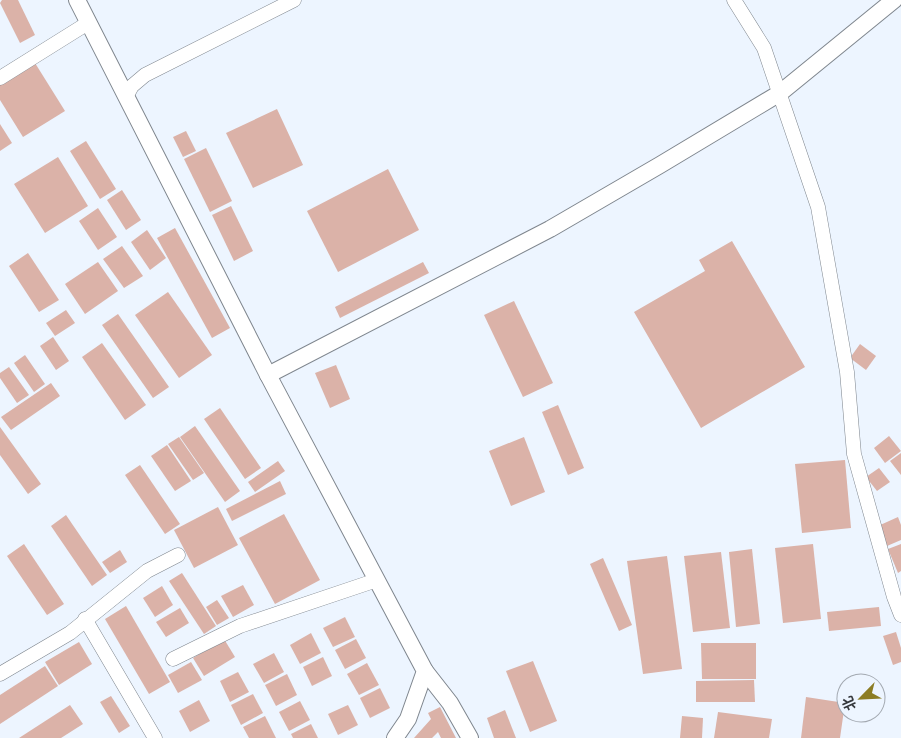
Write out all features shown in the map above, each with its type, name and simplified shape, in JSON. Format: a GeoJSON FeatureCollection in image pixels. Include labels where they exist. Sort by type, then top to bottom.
{"type":"FeatureCollection","features":[{"type":"Feature","properties":{"kind":"street"},"geometry":{"type":"LineString","coordinates":[[77,0],[268,375],[425,671],[450,703],[470,738]]}},
{"type":"Feature","properties":{"kind":"street"},"geometry":{"type":"LineString","coordinates":[[126,98],[132,86],[145,75],[294,0]]}},
{"type":"Feature","properties":{"kind":"street"},"geometry":{"type":"LineString","coordinates":[[734,0],[764,48],[818,207],[847,372],[854,454],[891,588],[901,615]]}},
{"type":"Feature","properties":{"kind":"street"},"geometry":{"type":"LineString","coordinates":[[268,375],[550,229],[780,93],[894,0]]}},
{"type":"Feature","properties":{"kind":"street"},"geometry":{"type":"LineString","coordinates":[[0,78],[88,23]]}},
{"type":"Feature","properties":{"kind":"street"},"geometry":{"type":"LineString","coordinates":[[0,674],[70,633],[147,571],[178,555]]}},
{"type":"Feature","properties":{"kind":"street"},"geometry":{"type":"LineString","coordinates":[[173,659],[240,626],[377,580]]}},
{"type":"Feature","properties":{"kind":"street"},"geometry":{"type":"LineString","coordinates":[[85,619],[155,738]]}},
{"type":"Feature","properties":{"kind":"street"},"geometry":{"type":"LineString","coordinates":[[395,738],[408,719],[425,671]]}},
{"type":"Feature","properties":{"kind":"building"},"geometry":{"type":"Polygon","coordinates":[[[2,0],[18,0],[35,35],[20,43],[0,3],[2,0]]]}},
{"type":"Feature","properties":{"kind":"building"},"geometry":{"type":"Polygon","coordinates":[[[35,63],[65,111],[23,137],[0,100],[0,85],[35,63]]]}},
{"type":"Feature","properties":{"kind":"building"},"geometry":{"type":"Polygon","coordinates":[[[277,109],[303,165],[253,188],[226,133],[277,109]]]}},
{"type":"Feature","properties":{"kind":"building"},"geometry":{"type":"Polygon","coordinates":[[[0,124],[12,143],[0,151],[0,124]]]}},
{"type":"Feature","properties":{"kind":"building"},"geometry":{"type":"Polygon","coordinates":[[[186,131],[196,151],[183,157],[173,137],[186,131]]]}},
{"type":"Feature","properties":{"kind":"building"},"geometry":{"type":"Polygon","coordinates":[[[86,141],[116,189],[100,199],[70,151],[86,141]]]}},
{"type":"Feature","properties":{"kind":"building"},"geometry":{"type":"Polygon","coordinates":[[[206,148],[232,201],[210,212],[184,159],[206,148]]]}},
{"type":"Feature","properties":{"kind":"building"},"geometry":{"type":"Polygon","coordinates":[[[58,157],[88,206],[45,233],[14,184],[58,157]]]}},
{"type":"Feature","properties":{"kind":"building"},"geometry":{"type":"Polygon","coordinates":[[[388,169],[419,230],[338,272],[307,211],[388,169]]]}},
{"type":"Feature","properties":{"kind":"building"},"geometry":{"type":"Polygon","coordinates":[[[122,190],[141,220],[126,230],[107,200],[122,190]]]}},
{"type":"Feature","properties":{"kind":"building"},"geometry":{"type":"Polygon","coordinates":[[[231,206],[253,251],[234,261],[212,215],[231,206]]]}},
{"type":"Feature","properties":{"kind":"building"},"geometry":{"type":"Polygon","coordinates":[[[98,208],[117,237],[98,250],[79,221],[98,208]]]}},
{"type":"Feature","properties":{"kind":"building"},"geometry":{"type":"Polygon","coordinates":[[[175,228],[230,328],[212,338],[157,238],[175,228]]]}},
{"type":"Feature","properties":{"kind":"building"},"geometry":{"type":"Polygon","coordinates":[[[147,230],[166,258],[150,270],[131,242],[147,230]]]}},
{"type":"Feature","properties":{"kind":"building"},"geometry":{"type":"Polygon","coordinates":[[[732,241],[805,367],[701,428],[634,312],[705,271],[699,260],[732,241]]]}},
{"type":"Feature","properties":{"kind":"building"},"geometry":{"type":"Polygon","coordinates":[[[122,246],[143,276],[124,288],[103,259],[122,246]]]}},
{"type":"Feature","properties":{"kind":"building"},"geometry":{"type":"Polygon","coordinates":[[[28,253],[59,300],[39,312],[9,266],[28,253]]]}},
{"type":"Feature","properties":{"kind":"building"},"geometry":{"type":"Polygon","coordinates":[[[98,262],[118,291],[85,314],[65,284],[98,262]]]}},
{"type":"Feature","properties":{"kind":"building"},"geometry":{"type":"Polygon","coordinates":[[[423,262],[429,273],[340,318],[335,307],[423,262]]]}},
{"type":"Feature","properties":{"kind":"building"},"geometry":{"type":"Polygon","coordinates":[[[168,292],[212,355],[179,378],[135,315],[168,292]]]}},
{"type":"Feature","properties":{"kind":"building"},"geometry":{"type":"Polygon","coordinates":[[[514,301],[553,383],[523,397],[484,315],[514,301]]]}},
{"type":"Feature","properties":{"kind":"building"},"geometry":{"type":"Polygon","coordinates":[[[66,310],[75,323],[55,336],[46,323],[66,310]]]}},
{"type":"Feature","properties":{"kind":"building"},"geometry":{"type":"Polygon","coordinates":[[[118,314],[169,387],[153,398],[102,325],[118,314]]]}},
{"type":"Feature","properties":{"kind":"building"},"geometry":{"type":"Polygon","coordinates":[[[53,337],[69,361],[56,370],[40,346],[53,337]]]}},
{"type":"Feature","properties":{"kind":"building"},"geometry":{"type":"Polygon","coordinates":[[[102,343],[146,405],[125,420],[82,357],[102,343]]]}},
{"type":"Feature","properties":{"kind":"building"},"geometry":{"type":"Polygon","coordinates":[[[860,344],[876,356],[866,370],[850,358],[860,344]]]}},
{"type":"Feature","properties":{"kind":"building"},"geometry":{"type":"Polygon","coordinates":[[[25,355],[45,384],[34,392],[14,363],[25,355]]]}},
{"type":"Feature","properties":{"kind":"building"},"geometry":{"type":"Polygon","coordinates":[[[336,365],[350,399],[330,408],[315,373],[336,365]]]}},
{"type":"Feature","properties":{"kind":"building"},"geometry":{"type":"Polygon","coordinates":[[[9,367],[29,395],[17,403],[0,378],[0,373],[9,367]]]}},
{"type":"Feature","properties":{"kind":"building"},"geometry":{"type":"Polygon","coordinates":[[[51,383],[60,396],[11,430],[1,417],[51,383]]]}},
{"type":"Feature","properties":{"kind":"building"},"geometry":{"type":"Polygon","coordinates":[[[558,405],[584,468],[568,475],[542,412],[558,405]]]}},
{"type":"Feature","properties":{"kind":"building"},"geometry":{"type":"Polygon","coordinates":[[[220,408],[261,468],[245,479],[204,419],[220,408]]]}},
{"type":"Feature","properties":{"kind":"building"},"geometry":{"type":"Polygon","coordinates":[[[195,426],[240,491],[225,502],[180,437],[195,426]]]}},
{"type":"Feature","properties":{"kind":"building"},"geometry":{"type":"Polygon","coordinates":[[[0,427],[41,484],[28,494],[0,455],[0,427]]]}},
{"type":"Feature","properties":{"kind":"building"},"geometry":{"type":"Polygon","coordinates":[[[889,436],[901,451],[885,463],[874,448],[889,436]]]}},
{"type":"Feature","properties":{"kind":"building"},"geometry":{"type":"Polygon","coordinates":[[[179,437],[204,473],[193,480],[168,444],[179,437]]]}},
{"type":"Feature","properties":{"kind":"building"},"geometry":{"type":"Polygon","coordinates":[[[524,437],[545,492],[511,506],[489,451],[524,437]]]}},
{"type":"Feature","properties":{"kind":"building"},"geometry":{"type":"Polygon","coordinates":[[[167,445],[191,481],[175,491],[151,456],[167,445]]]}},
{"type":"Feature","properties":{"kind":"building"},"geometry":{"type":"Polygon","coordinates":[[[901,453],[901,475],[890,461],[901,453]]]}},
{"type":"Feature","properties":{"kind":"building"},"geometry":{"type":"Polygon","coordinates":[[[845,460],[851,528],[802,533],[795,464],[845,460]]]}},
{"type":"Feature","properties":{"kind":"building"},"geometry":{"type":"Polygon","coordinates":[[[278,461],[285,471],[255,492],[248,482],[278,461]]]}},
{"type":"Feature","properties":{"kind":"building"},"geometry":{"type":"Polygon","coordinates":[[[140,465],[180,524],[165,534],[125,475],[140,465]]]}},
{"type":"Feature","properties":{"kind":"building"},"geometry":{"type":"Polygon","coordinates":[[[879,468],[890,482],[877,491],[866,477],[879,468]]]}},
{"type":"Feature","properties":{"kind":"building"},"geometry":{"type":"Polygon","coordinates":[[[280,481],[286,494],[232,521],[226,509],[280,481]]]}},
{"type":"Feature","properties":{"kind":"building"},"geometry":{"type":"Polygon","coordinates":[[[218,507],[238,545],[194,568],[174,530],[218,507]]]}},
{"type":"Feature","properties":{"kind":"building"},"geometry":{"type":"Polygon","coordinates":[[[284,514],[320,580],[275,604],[239,538],[284,514]]]}},
{"type":"Feature","properties":{"kind":"building"},"geometry":{"type":"Polygon","coordinates":[[[66,515],[107,575],[92,586],[51,526],[66,515]]]}},
{"type":"Feature","properties":{"kind":"building"},"geometry":{"type":"Polygon","coordinates":[[[898,517],[901,525],[901,540],[887,546],[878,526],[898,517]]]}},
{"type":"Feature","properties":{"kind":"building"},"geometry":{"type":"Polygon","coordinates":[[[24,544],[64,604],[47,615],[7,556],[24,544]]]}},
{"type":"Feature","properties":{"kind":"building"},"geometry":{"type":"Polygon","coordinates":[[[813,544],[821,619],[783,623],[775,548],[813,544]]]}},
{"type":"Feature","properties":{"kind":"building"},"geometry":{"type":"Polygon","coordinates":[[[901,544],[901,571],[898,573],[888,549],[901,544]]]}},
{"type":"Feature","properties":{"kind":"building"},"geometry":{"type":"Polygon","coordinates":[[[752,549],[760,624],[736,627],[729,552],[752,549]]]}},
{"type":"Feature","properties":{"kind":"building"},"geometry":{"type":"Polygon","coordinates":[[[120,550],[127,562],[110,573],[102,562],[120,550]]]}},
{"type":"Feature","properties":{"kind":"building"},"geometry":{"type":"Polygon","coordinates":[[[721,552],[730,628],[693,632],[684,556],[721,552]]]}},
{"type":"Feature","properties":{"kind":"building"},"geometry":{"type":"Polygon","coordinates":[[[667,556],[682,669],[643,674],[627,561],[667,556]]]}},
{"type":"Feature","properties":{"kind":"building"},"geometry":{"type":"Polygon","coordinates":[[[603,558],[632,625],[619,631],[590,564],[603,558]]]}},
{"type":"Feature","properties":{"kind":"building"},"geometry":{"type":"Polygon","coordinates":[[[182,573],[216,626],[204,634],[169,581],[182,573]]]}},
{"type":"Feature","properties":{"kind":"building"},"geometry":{"type":"Polygon","coordinates":[[[243,585],[254,605],[233,617],[221,596],[243,585]]]}},
{"type":"Feature","properties":{"kind":"building"},"geometry":{"type":"Polygon","coordinates":[[[162,586],[173,605],[155,617],[143,598],[162,586]]]}},
{"type":"Feature","properties":{"kind":"building"},"geometry":{"type":"Polygon","coordinates":[[[217,600],[229,618],[217,625],[206,607],[217,600]]]}},
{"type":"Feature","properties":{"kind":"building"},"geometry":{"type":"Polygon","coordinates":[[[126,606],[170,682],[149,694],[105,619],[126,606]]]}},
{"type":"Feature","properties":{"kind":"building"},"geometry":{"type":"Polygon","coordinates":[[[879,607],[881,626],[829,631],[827,612],[879,607]]]}},
{"type":"Feature","properties":{"kind":"building"},"geometry":{"type":"Polygon","coordinates":[[[180,608],[189,623],[166,637],[156,622],[180,608]]]}},
{"type":"Feature","properties":{"kind":"building"},"geometry":{"type":"Polygon","coordinates":[[[345,617],[355,637],[333,647],[323,628],[345,617]]]}},
{"type":"Feature","properties":{"kind":"building"},"geometry":{"type":"Polygon","coordinates":[[[896,632],[901,648],[901,662],[893,665],[883,636],[896,632]]]}},
{"type":"Feature","properties":{"kind":"building"},"geometry":{"type":"Polygon","coordinates":[[[311,633],[321,653],[300,664],[290,645],[311,633]]]}},
{"type":"Feature","properties":{"kind":"building"},"geometry":{"type":"Polygon","coordinates":[[[224,639],[235,657],[204,676],[193,658],[224,639]]]}},
{"type":"Feature","properties":{"kind":"building"},"geometry":{"type":"Polygon","coordinates":[[[356,639],[366,658],[345,669],[335,650],[356,639]]]}},
{"type":"Feature","properties":{"kind":"building"},"geometry":{"type":"Polygon","coordinates":[[[79,642],[92,664],[59,685],[45,662],[79,642]]]}},
{"type":"Feature","properties":{"kind":"building"},"geometry":{"type":"Polygon","coordinates":[[[701,643],[756,643],[756,679],[702,679],[701,643]]]}},
{"type":"Feature","properties":{"kind":"building"},"geometry":{"type":"Polygon","coordinates":[[[274,653],[284,672],[264,683],[253,664],[274,653]]]}},
{"type":"Feature","properties":{"kind":"building"},"geometry":{"type":"Polygon","coordinates":[[[323,657],[332,676],[312,686],[303,667],[323,657]]]}},
{"type":"Feature","properties":{"kind":"building"},"geometry":{"type":"Polygon","coordinates":[[[533,661],[557,721],[530,732],[506,671],[533,661]]]}},
{"type":"Feature","properties":{"kind":"building"},"geometry":{"type":"Polygon","coordinates":[[[191,662],[202,680],[178,693],[168,675],[191,662]]]}},
{"type":"Feature","properties":{"kind":"building"},"geometry":{"type":"Polygon","coordinates":[[[367,663],[379,685],[359,695],[347,674],[367,663]]]}},
{"type":"Feature","properties":{"kind":"building"},"geometry":{"type":"Polygon","coordinates":[[[45,666],[58,686],[0,724],[0,695],[45,666]]]}},
{"type":"Feature","properties":{"kind":"building"},"geometry":{"type":"Polygon","coordinates":[[[238,672],[249,692],[230,702],[220,681],[238,672]]]}},
{"type":"Feature","properties":{"kind":"building"},"geometry":{"type":"Polygon","coordinates":[[[287,674],[297,695],[276,706],[265,685],[287,674]]]}},
{"type":"Feature","properties":{"kind":"building"},"geometry":{"type":"Polygon","coordinates":[[[754,680],[755,702],[696,702],[696,681],[754,680]]]}},
{"type":"Feature","properties":{"kind":"building"},"geometry":{"type":"Polygon","coordinates":[[[380,688],[390,708],[370,718],[360,698],[380,688]]]}},
{"type":"Feature","properties":{"kind":"building"},"geometry":{"type":"Polygon","coordinates":[[[253,694],[263,713],[241,725],[231,705],[253,694]]]}},
{"type":"Feature","properties":{"kind":"building"},"geometry":{"type":"Polygon","coordinates":[[[111,696],[130,726],[119,733],[100,702],[111,696]]]}},
{"type":"Feature","properties":{"kind":"building"},"geometry":{"type":"Polygon","coordinates":[[[806,697],[836,702],[836,723],[842,723],[840,738],[801,738],[806,697]]]}},
{"type":"Feature","properties":{"kind":"building"},"geometry":{"type":"Polygon","coordinates":[[[199,700],[210,721],[190,732],[179,711],[199,700]]]}},
{"type":"Feature","properties":{"kind":"building"},"geometry":{"type":"Polygon","coordinates":[[[300,701],[310,720],[289,731],[279,712],[300,701]]]}},
{"type":"Feature","properties":{"kind":"building"},"geometry":{"type":"Polygon","coordinates":[[[70,705],[83,724],[61,738],[19,738],[70,705]]]}},
{"type":"Feature","properties":{"kind":"building"},"geometry":{"type":"Polygon","coordinates":[[[348,705],[358,725],[338,735],[328,714],[348,705]]]}},
{"type":"Feature","properties":{"kind":"building"},"geometry":{"type":"Polygon","coordinates":[[[440,707],[456,738],[441,738],[438,732],[432,738],[414,738],[431,719],[428,713],[440,707]]]}},
{"type":"Feature","properties":{"kind":"building"},"geometry":{"type":"Polygon","coordinates":[[[505,710],[516,738],[494,738],[487,718],[505,710]]]}},
{"type":"Feature","properties":{"kind":"building"},"geometry":{"type":"Polygon","coordinates":[[[718,712],[772,719],[769,738],[714,738],[718,712]]]}},
{"type":"Feature","properties":{"kind":"building"},"geometry":{"type":"Polygon","coordinates":[[[265,716],[276,738],[249,738],[243,727],[265,716]]]}},
{"type":"Feature","properties":{"kind":"building"},"geometry":{"type":"Polygon","coordinates":[[[682,716],[703,718],[702,738],[680,738],[682,716]]]}},
{"type":"Feature","properties":{"kind":"building"},"geometry":{"type":"Polygon","coordinates":[[[311,724],[318,738],[293,738],[291,734],[311,724]]]}}]}
